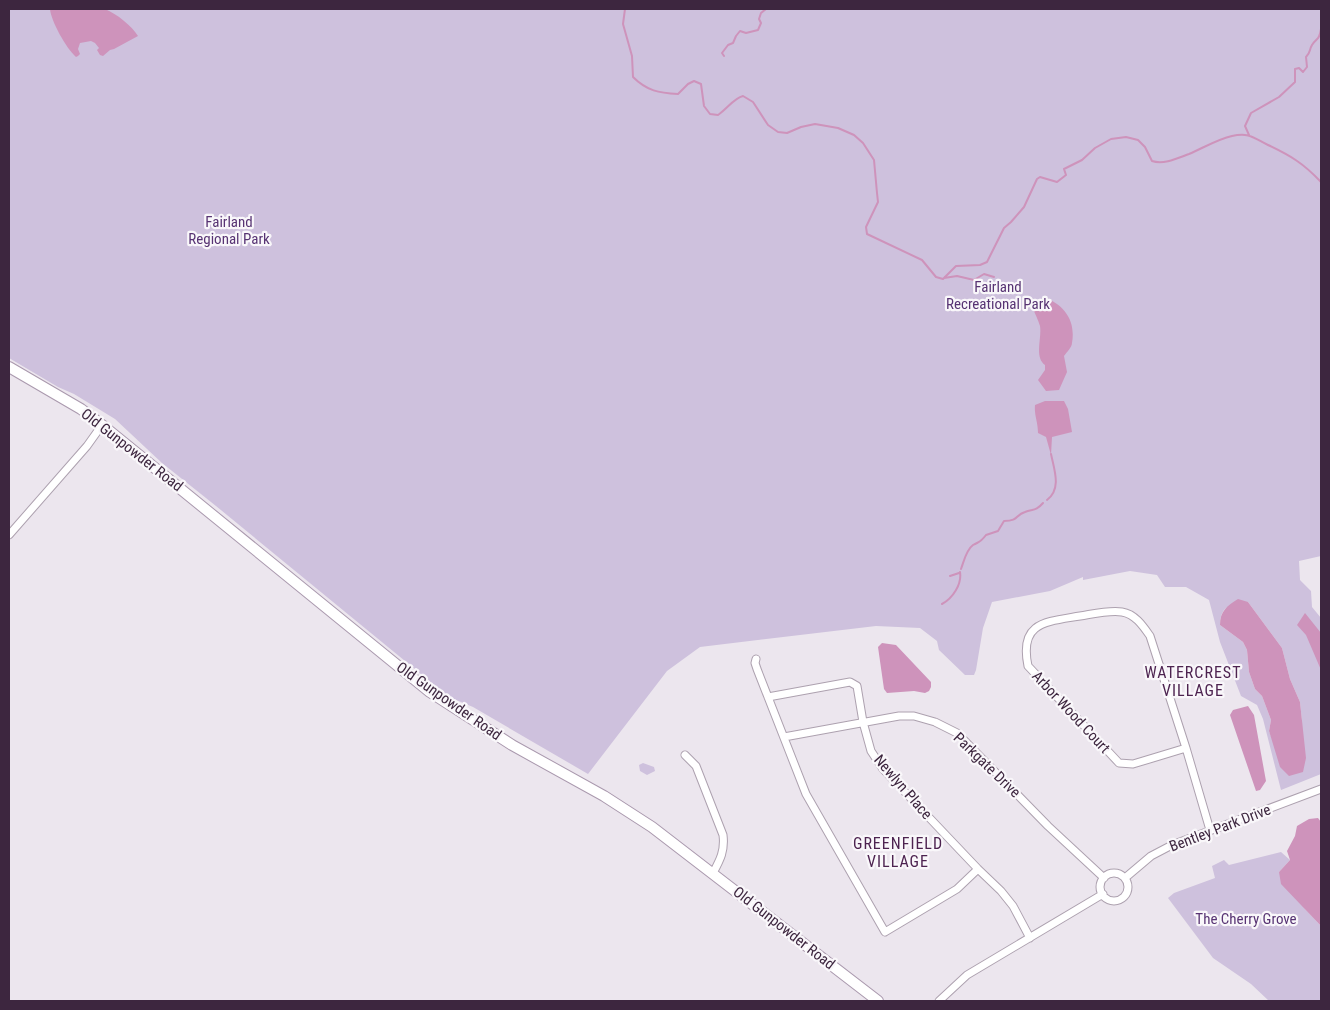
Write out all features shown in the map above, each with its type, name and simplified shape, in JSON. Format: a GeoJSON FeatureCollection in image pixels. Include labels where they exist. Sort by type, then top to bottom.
{"type":"FeatureCollection","features":[{"type":"Feature","properties":{"kind":"main road","name":"Old Gunpowder Road"},"geometry":{"type":"LineString","coordinates":[[9,366],[102,425],[430,692],[512,745],[549,764],[627,810],[713,873],[878,1001]]}},
{"type":"Feature","properties":{"kind":"street"},"geometry":{"type":"LineString","coordinates":[[9,535],[77,458],[102,425]]}},
{"type":"Feature","properties":{"kind":"street","name":"Arbor Wood Court"},"geometry":{"type":"LineString","coordinates":[[1186,748],[1133,764],[1119,763],[1028,666],[1025,652],[1028,638],[1034,628],[1046,622],[1100,613],[1123,612],[1140,621],[1150,636],[1186,748],[1210,830]]}},
{"type":"Feature","properties":{"kind":"street"},"geometry":{"type":"LineString","coordinates":[[756,659],[755,663],[806,794],[885,932],[957,889],[978,869]]}},
{"type":"Feature","properties":{"kind":"street","name":"Newlyn Place"},"geometry":{"type":"LineString","coordinates":[[768,697],[850,682],[855,684],[871,752],[883,769],[1001,891],[1013,906],[1030,938]]}},
{"type":"Feature","properties":{"kind":"street","name":"Parkgate Drive"},"geometry":{"type":"LineString","coordinates":[[784,737],[899,716],[914,716],[935,722],[957,733],[1048,826],[1104,878]]}},
{"type":"Feature","properties":{"kind":"street"},"geometry":{"type":"LineString","coordinates":[[685,755],[696,766],[723,835],[722,857],[713,873]]}},
{"type":"Feature","properties":{"kind":"street","name":"Bentley Park Drive"},"geometry":{"type":"LineString","coordinates":[[1125,878],[1151,856],[1172,845],[1321,789]]}},
{"type":"Feature","properties":{"kind":"street"},"geometry":{"type":"LineString","coordinates":[[1117,873],[1125,878],[1127,892],[1120,899],[1111,900],[1103,894],[1101,883],[1108,875],[1117,873]]}},
{"type":"Feature","properties":{"kind":"street"},"geometry":{"type":"LineString","coordinates":[[939,1001],[967,975],[1103,894]]}},
{"type":"Feature","properties":{"kind":"green space"},"geometry":{"type":"Polygon","coordinates":[[[9,9],[1321,9],[1321,556],[1299,561],[1300,580],[1311,591],[1312,607],[1321,618],[1321,774],[1281,790],[1263,719],[1257,705],[1241,696],[1220,642],[1209,600],[1186,587],[1165,587],[1157,575],[1130,571],[1083,580],[1083,577],[1050,591],[992,602],[983,628],[974,675],[965,675],[939,650],[937,641],[920,628],[876,626],[700,647],[667,671],[588,774],[473,707],[449,697],[162,463],[115,419],[9,358],[9,9]],[[1248,602],[1232,605],[1222,613],[1220,625],[1243,642],[1247,650],[1249,672],[1255,689],[1262,696],[1271,720],[1269,731],[1275,747],[1302,721],[1300,702],[1290,679],[1282,648],[1248,602]]]}},
{"type":"Feature","properties":{"kind":"green space"},"geometry":{"type":"Polygon","coordinates":[[[643,763],[654,767],[655,771],[647,775],[640,771],[639,765],[643,763]]]}},
{"type":"Feature","properties":{"kind":"green space","name":"The Cherry Grove"},"geometry":{"type":"Polygon","coordinates":[[[1281,852],[1290,860],[1279,872],[1305,909],[1321,926],[1321,1001],[1269,1001],[1251,984],[1213,958],[1168,898],[1174,893],[1215,878],[1212,866],[1224,860],[1229,865],[1281,852]]]}},
{"type":"Feature","properties":{"kind":"shaded area"},"geometry":{"type":"Polygon","coordinates":[[[50,9],[105,9],[124,21],[138,36],[110,50],[103,56],[100,55],[97,50],[99,48],[95,43],[91,41],[80,43],[78,49],[80,54],[76,57],[60,34],[50,9]]]}},
{"type":"Feature","properties":{"kind":"shaded area"},"geometry":{"type":"Polygon","coordinates":[[[1044,297],[1063,309],[1072,327],[1072,345],[1064,356],[1067,372],[1059,390],[1046,391],[1038,380],[1045,370],[1045,365],[1039,352],[1040,326],[1032,307],[1044,297]]]}},
{"type":"Feature","properties":{"kind":"shaded area"},"geometry":{"type":"Polygon","coordinates":[[[1045,401],[1064,401],[1068,409],[1072,432],[1052,437],[1051,455],[1046,437],[1038,433],[1035,412],[1035,405],[1045,401]]]}},
{"type":"Feature","properties":{"kind":"shaded area"},"geometry":{"type":"Polygon","coordinates":[[[1238,599],[1248,602],[1282,648],[1290,679],[1300,702],[1306,758],[1303,772],[1289,776],[1280,767],[1269,731],[1271,720],[1262,696],[1255,689],[1249,672],[1247,650],[1243,642],[1220,625],[1221,616],[1225,609],[1238,599]]]}},
{"type":"Feature","properties":{"kind":"shaded area"},"geometry":{"type":"Polygon","coordinates":[[[1305,613],[1321,633],[1321,670],[1306,635],[1297,625],[1305,613]]]}},
{"type":"Feature","properties":{"kind":"shaded area"},"geometry":{"type":"Polygon","coordinates":[[[882,643],[896,645],[931,682],[929,691],[925,693],[914,691],[887,693],[884,689],[878,647],[882,643]]]}},
{"type":"Feature","properties":{"kind":"shaded area"},"geometry":{"type":"Polygon","coordinates":[[[1248,706],[1254,715],[1266,781],[1260,790],[1256,791],[1230,715],[1233,710],[1248,706]]]}},
{"type":"Feature","properties":{"kind":"shaded area"},"geometry":{"type":"Polygon","coordinates":[[[1318,818],[1321,822],[1321,926],[1281,884],[1279,872],[1290,860],[1287,851],[1295,836],[1297,826],[1309,819],[1318,818]]]}},
{"type":"Feature","properties":{"kind":"waterway"},"geometry":{"type":"LineString","coordinates":[[625,9],[623,24],[632,56],[633,77],[648,88],[659,92],[678,94],[694,81],[701,84],[704,106],[710,114],[718,115],[743,96],[753,102],[768,125],[778,132],[787,133],[815,124],[838,128],[854,135],[863,143],[874,160],[878,202],[866,227],[867,234],[922,260],[936,277],[943,279],[956,266],[980,265],[987,262],[1004,228],[1024,207],[1037,179],[1040,177],[1057,182],[1066,175],[1064,169],[1082,160],[1095,148],[1111,139],[1126,137],[1138,140],[1145,147],[1152,161],[1161,162],[1189,154],[1227,137],[1247,135],[1290,157],[1321,182]]}},
{"type":"Feature","properties":{"kind":"waterway"},"geometry":{"type":"LineString","coordinates":[[724,56],[722,53],[728,45],[733,43],[740,31],[746,33],[758,30],[761,23],[759,19],[761,13],[766,9]]}},
{"type":"Feature","properties":{"kind":"waterway"},"geometry":{"type":"LineString","coordinates":[[1249,135],[1245,126],[1251,113],[1279,97],[1295,82],[1295,69],[1299,68],[1303,72],[1307,67],[1306,57],[1312,45],[1319,37],[1321,29]]}},
{"type":"Feature","properties":{"kind":"waterway"},"geometry":{"type":"LineString","coordinates":[[944,278],[957,276],[974,280],[984,274],[994,277]]}},
{"type":"Feature","properties":{"kind":"waterway"},"geometry":{"type":"LineString","coordinates":[[1047,500],[1052,495],[1056,485],[1051,454]]}},
{"type":"Feature","properties":{"kind":"waterway"},"geometry":{"type":"LineString","coordinates":[[961,569],[967,553],[973,545],[981,541],[986,535],[998,531],[1004,521],[1015,519],[1022,513],[1037,509],[1043,503]]}},
{"type":"Feature","properties":{"kind":"waterway"},"geometry":{"type":"LineString","coordinates":[[942,604],[956,590],[960,581],[960,572]]}},
{"type":"Feature","properties":{"kind":"waterway"},"geometry":{"type":"LineString","coordinates":[[950,576],[959,573]]}},
{"type":"Feature","properties":{"kind":"district","name":"WATERCREST VILLAGE"},"geometry":{"type":"Point","coordinates":[1193,681]}},
{"type":"Feature","properties":{"kind":"district","name":"GREENFIELD VILLAGE"},"geometry":{"type":"Point","coordinates":[898,852]}},
{"type":"Feature","properties":{"kind":"park label","name":"Fairland Regional Park"},"geometry":{"type":"Point","coordinates":[229,230]}},
{"type":"Feature","properties":{"kind":"park label","name":"Fairland Recreational Park"},"geometry":{"type":"Point","coordinates":[998,296]}}]}
